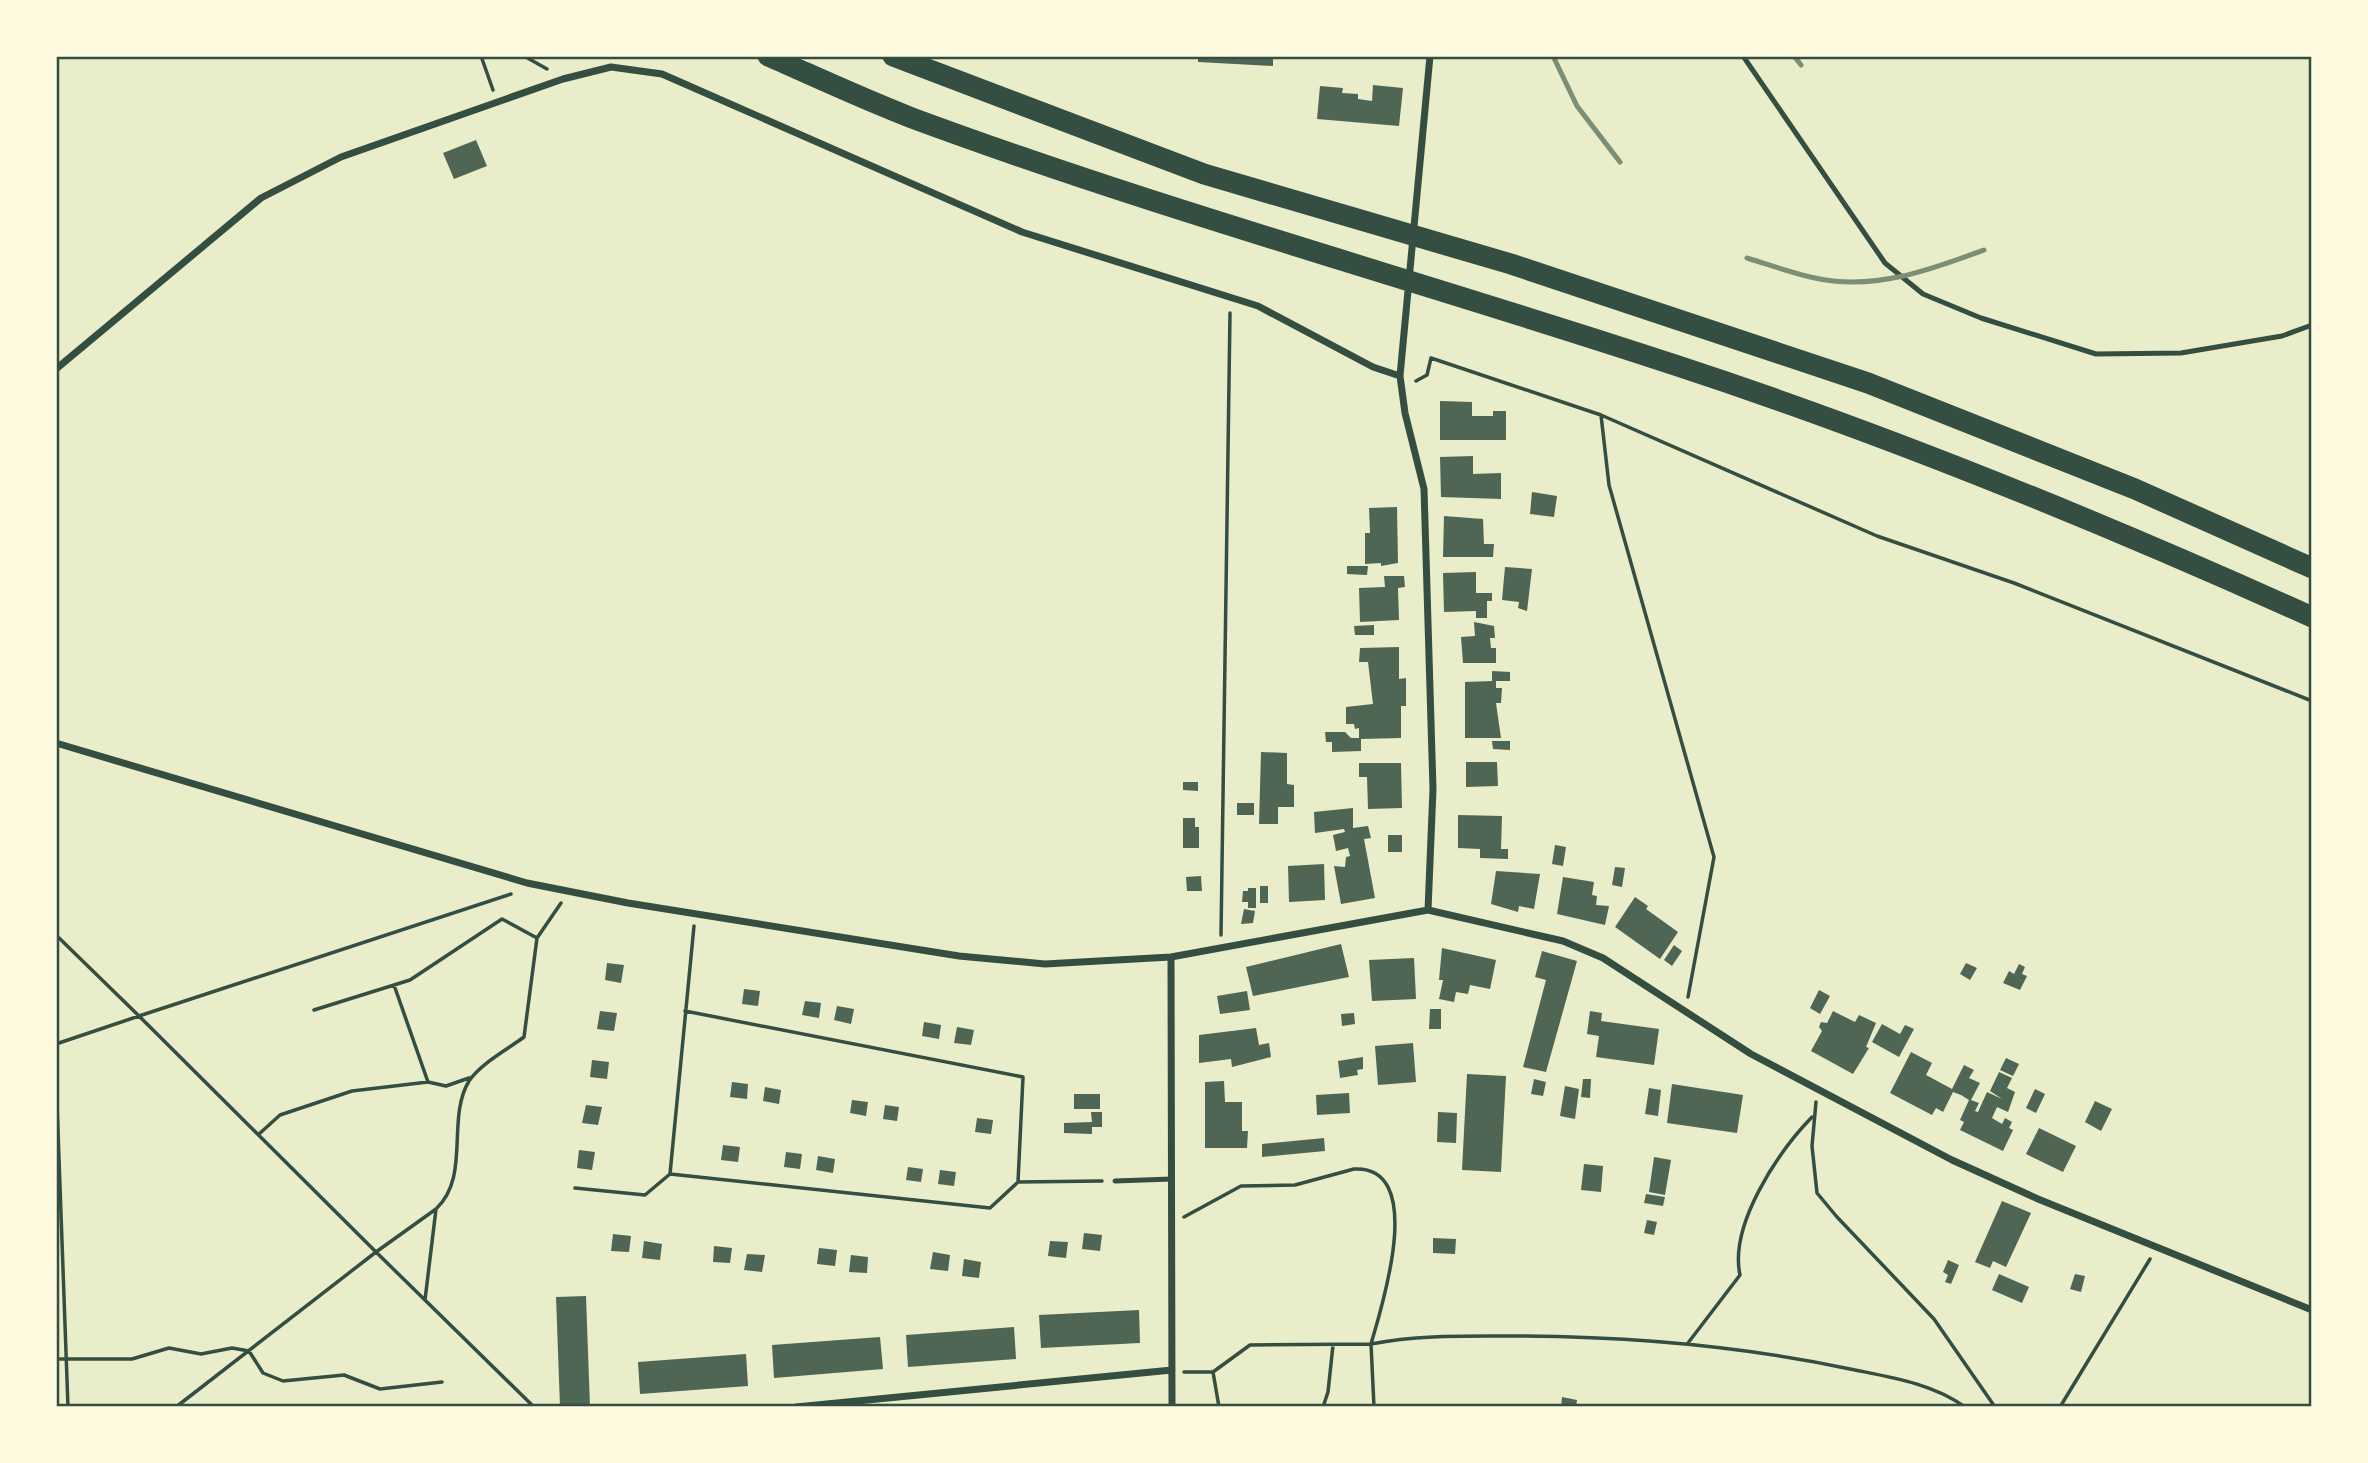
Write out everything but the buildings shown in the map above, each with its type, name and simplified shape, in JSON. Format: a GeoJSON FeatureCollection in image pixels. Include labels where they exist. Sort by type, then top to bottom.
{"type":"FeatureCollection","features":[{"type":"Feature","properties":{"kind":"highway"},"geometry":{"type":"LineString","coordinates":[[768,56],[910,117],[1203,218],[1675,365],[1850,425],[2116,529],[2312,617]]}},
{"type":"Feature","properties":{"kind":"highway"},"geometry":{"type":"LineString","coordinates":[[893,56],[1204,174],[1511,264],[1868,383],[2135,489],[2312,568]]}},
{"type":"Feature","properties":{"kind":"street"},"geometry":{"type":"LineString","coordinates":[[1428,910],[1433,827],[1424,489],[1405,414],[1401,376],[1430,56]]}},
{"type":"Feature","properties":{"kind":"street"},"geometry":{"type":"LineString","coordinates":[[56,369],[261,198],[341,157],[563,79],[611,67],[662,74],[1022,232],[1258,306],[1373,367],[1401,376]]}},
{"type":"Feature","properties":{"kind":"street"},"geometry":{"type":"LineString","coordinates":[[56,743],[527,883],[696,914],[1019,963],[1121,962],[1171,957],[1428,910],[1582,947],[1751,1054],[1952,1160],[2038,1199],[2312,1310]]}},
{"type":"Feature","properties":{"kind":"street"},"geometry":{"type":"LineString","coordinates":[[1171,957],[1172,1407]]}},
{"type":"Feature","properties":{"kind":"street"},"geometry":{"type":"LineString","coordinates":[[796,1407],[1172,1370]]}},
{"type":"Feature","properties":{"kind":"lane"},"geometry":{"type":"LineString","coordinates":[[1743,56],[1885,262],[1923,294],[1981,318],[2096,354],[2181,353],[2282,336],[2312,325]]}},
{"type":"Feature","properties":{"kind":"lane"},"geometry":{"type":"LineString","coordinates":[[1115,1181],[1172,1179]]}},
{"type":"Feature","properties":{"kind":"path"},"geometry":{"type":"LineString","coordinates":[[481,56],[497,102]]}},
{"type":"Feature","properties":{"kind":"path"},"geometry":{"type":"LineString","coordinates":[[524,56],[563,79]]}},
{"type":"Feature","properties":{"kind":"path"},"geometry":{"type":"LineString","coordinates":[[1221,948],[1230,311]]}},
{"type":"Feature","properties":{"kind":"path"},"geometry":{"type":"LineString","coordinates":[[1401,376],[1419,383],[1427,375],[1431,358],[1601,415],[1877,536],[2014,583],[2312,701]]}},
{"type":"Feature","properties":{"kind":"path"},"geometry":{"type":"LineString","coordinates":[[1601,415],[1609,485],[1714,857],[1685,1012]]}},
{"type":"Feature","properties":{"kind":"path"},"geometry":{"type":"LineString","coordinates":[[56,1044],[510,895],[527,883]]}},
{"type":"Feature","properties":{"kind":"path"},"geometry":{"type":"LineString","coordinates":[[259,1134],[280,1115],[352,1091],[428,1082],[446,1086],[471,1077],[524,1037],[537,938],[569,892]]}},
{"type":"Feature","properties":{"kind":"path"},"geometry":{"type":"LineString","coordinates":[[575,1188],[645,1195],[670,1174],[696,914]]}},
{"type":"Feature","properties":{"kind":"path"},"geometry":{"type":"LineString","coordinates":[[314,1010],[410,980],[502,919],[537,938]]}},
{"type":"Feature","properties":{"kind":"path"},"geometry":{"type":"LineString","coordinates":[[56,935],[534,1407]]}},
{"type":"Feature","properties":{"kind":"path"},"geometry":{"type":"LineString","coordinates":[[394,985],[428,1082]]}},
{"type":"Feature","properties":{"kind":"path"},"geometry":{"type":"LineString","coordinates":[[685,1011],[1023,1077],[1018,1182]]}},
{"type":"Feature","properties":{"kind":"path"},"geometry":{"type":"LineString","coordinates":[[56,1076],[68,1407]]}},
{"type":"Feature","properties":{"kind":"path"},"geometry":{"type":"LineString","coordinates":[[176,1407],[447,1198],[455,1171],[462,1094],[471,1077]]}},
{"type":"Feature","properties":{"kind":"path"},"geometry":{"type":"LineString","coordinates":[[1819,1090],[1814,1116],[1812,1168],[1817,1193],[1934,1319],[1995,1407]]}},
{"type":"Feature","properties":{"kind":"path"},"geometry":{"type":"LineString","coordinates":[[1688,1343],[1740,1275],[1738,1247],[1744,1227],[1776,1160],[1814,1116]]}},
{"type":"Feature","properties":{"kind":"path"},"geometry":{"type":"LineString","coordinates":[[1173,1223],[1241,1186],[1284,1187],[1354,1168],[1373,1173],[1383,1181],[1390,1195],[1395,1240],[1386,1297],[1371,1344],[1374,1407]]}},
{"type":"Feature","properties":{"kind":"path"},"geometry":{"type":"LineString","coordinates":[[670,1174],[990,1208],[1018,1182],[1092,1181]]}},
{"type":"Feature","properties":{"kind":"path"},"geometry":{"type":"LineString","coordinates":[[425,1300],[436,1209]]}},
{"type":"Feature","properties":{"kind":"path"},"geometry":{"type":"LineString","coordinates":[[2060,1407],[2157,1248]]}},
{"type":"Feature","properties":{"kind":"path"},"geometry":{"type":"LineString","coordinates":[[1172,1370],[1213,1372],[1250,1345],[1371,1344],[1402,1337],[1584,1336],[1688,1343],[1791,1357],[1895,1378],[1930,1389],[1965,1407]]}},
{"type":"Feature","properties":{"kind":"path"},"geometry":{"type":"LineString","coordinates":[[1323,1407],[1328,1392],[1333,1345]]}},
{"type":"Feature","properties":{"kind":"path"},"geometry":{"type":"LineString","coordinates":[[56,1359],[132,1359],[169,1348],[201,1354],[232,1348],[249,1351],[262,1373],[283,1381],[344,1375],[380,1389],[442,1382]]}},
{"type":"Feature","properties":{"kind":"path"},"geometry":{"type":"LineString","coordinates":[[1213,1372],[1219,1407]]}},
{"type":"Feature","properties":{"kind":"railway"},"geometry":{"type":"LineString","coordinates":[[1553,56],[1577,106],[1620,162]]}},
{"type":"Feature","properties":{"kind":"railway"},"geometry":{"type":"LineString","coordinates":[[1794,56],[1801,65]]}},
{"type":"Feature","properties":{"kind":"railway"},"geometry":{"type":"LineString","coordinates":[[1747,258],[1815,278],[1859,282],[1922,271],[1984,250]]}}]}
